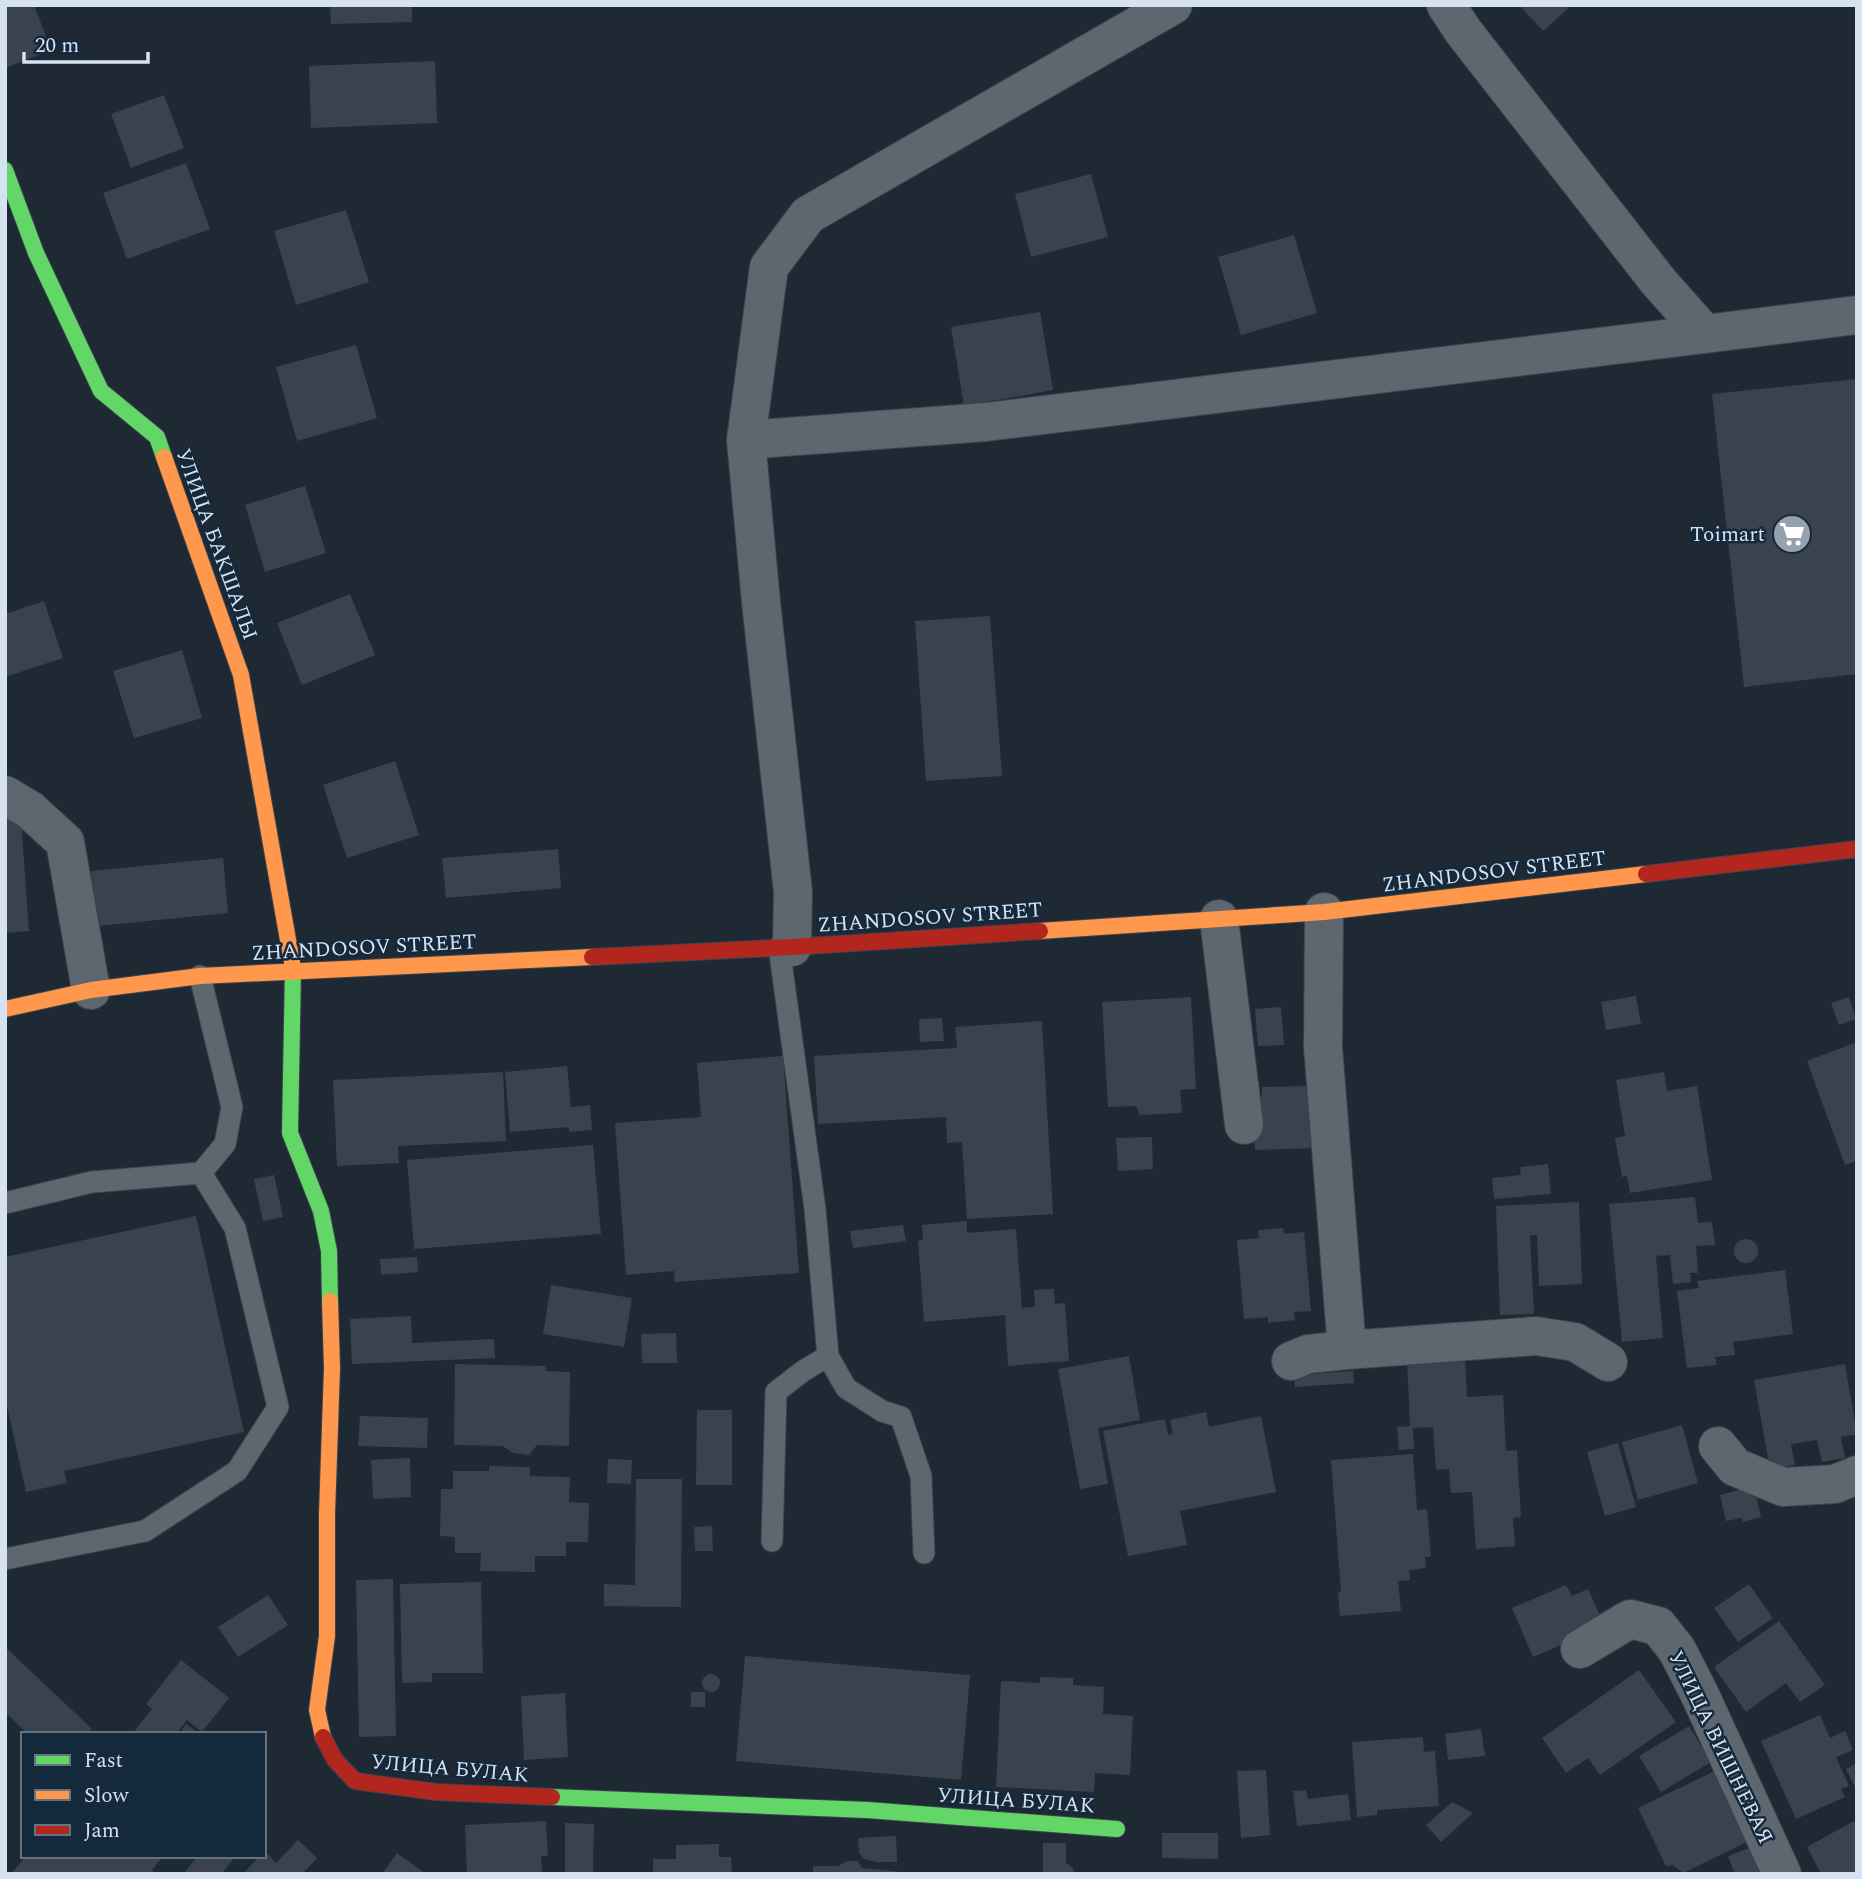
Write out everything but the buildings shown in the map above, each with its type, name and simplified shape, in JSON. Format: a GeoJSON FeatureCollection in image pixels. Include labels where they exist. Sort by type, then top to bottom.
{"type":"FeatureCollection","features":[{"type":"Feature","properties":{"kind":"street"},"geometry":{"type":"LineString","coordinates":[[786,947],[793,892],[746,440],[769,267],[808,215],[1173,5]]}},
{"type":"Feature","properties":{"kind":"street"},"geometry":{"type":"LineString","coordinates":[[1446,5],[1463,32],[1658,281],[1705,334]]}},
{"type":"Feature","properties":{"kind":"street","name":"УЛИЦА БАКШАЛЫ"},"geometry":{"type":"LineString","coordinates":[[5,170],[36,253],[101,391],[157,437],[241,675],[294,973]]}},
{"type":"Feature","properties":{"kind":"street"},"geometry":{"type":"LineString","coordinates":[[746,440],[986,422],[1857,315]]}},
{"type":"Feature","properties":{"kind":"street"},"geometry":{"type":"LineString","coordinates":[[5,795],[30,810],[65,842],[90,990]]}},
{"type":"Feature","properties":{"kind":"street","name":"ZHANDOSOV STREET"},"geometry":{"type":"LineString","coordinates":[[5,1009],[90,990],[200,976],[786,947],[1324,912],[1857,849]]}},
{"type":"Feature","properties":{"kind":"street"},"geometry":{"type":"LineString","coordinates":[[1324,912],[1323,1047],[1347,1350]]}},
{"type":"Feature","properties":{"kind":"street"},"geometry":{"type":"LineString","coordinates":[[1219,919],[1244,1125]]}},
{"type":"Feature","properties":{"kind":"street","name":"УЛИЦА БУЛАК"},"geometry":{"type":"LineString","coordinates":[[294,973],[290,1133],[321,1211],[329,1251],[332,1355],[327,1636],[317,1710],[323,1739],[335,1760],[355,1781],[436,1792],[867,1810],[1117,1829]]}},
{"type":"Feature","properties":{"kind":"street"},"geometry":{"type":"LineString","coordinates":[[1291,1362],[1308,1354],[1536,1336],[1574,1342],[1608,1362]]}},
{"type":"Feature","properties":{"kind":"street"},"geometry":{"type":"LineString","coordinates":[[1718,1446],[1735,1467],[1783,1487],[1835,1484],[1857,1475]]}},
{"type":"Feature","properties":{"kind":"street","name":"УЛИЦА ВИШНЕВАЯ"},"geometry":{"type":"LineString","coordinates":[[1580,1649],[1630,1619],[1658,1626],[1677,1650],[1700,1695],[1782,1874]]}},
{"type":"Feature","properties":{"kind":"lane"},"geometry":{"type":"LineString","coordinates":[[786,947],[828,1356],[846,1388],[882,1411],[901,1416],[921,1476],[924,1553]]}},
{"type":"Feature","properties":{"kind":"lane"},"geometry":{"type":"LineString","coordinates":[[5,1203],[92,1182],[201,1173],[225,1144],[232,1107],[200,976]]}},
{"type":"Feature","properties":{"kind":"lane"},"geometry":{"type":"LineString","coordinates":[[7,1553],[145,1531],[237,1471],[278,1407],[234,1228],[201,1173]]}},
{"type":"Feature","properties":{"kind":"lane"},"geometry":{"type":"LineString","coordinates":[[772,1541],[776,1392],[828,1356]]}},
{"type":"Feature","properties":{"kind":"traffic: fast"},"geometry":{"type":"LineString","coordinates":[[5,170],[36,253],[101,391],[157,437],[164,457]]}},
{"type":"Feature","properties":{"kind":"traffic: fast"},"geometry":{"type":"LineString","coordinates":[[293,968],[290,1133],[321,1211],[329,1251],[330,1301]]}},
{"type":"Feature","properties":{"kind":"traffic: fast"},"geometry":{"type":"LineString","coordinates":[[552,1797],[867,1810],[1117,1829]]}},
{"type":"Feature","properties":{"kind":"traffic: slow"},"geometry":{"type":"LineString","coordinates":[[164,457],[241,675],[293,968]]}},
{"type":"Feature","properties":{"kind":"traffic: slow"},"geometry":{"type":"LineString","coordinates":[[1040,931],[1324,912],[1646,874]]}},
{"type":"Feature","properties":{"kind":"traffic: slow"},"geometry":{"type":"LineString","coordinates":[[5,1009],[91,990],[200,976],[592,957]]}},
{"type":"Feature","properties":{"kind":"traffic: slow"},"geometry":{"type":"LineString","coordinates":[[323,1737],[317,1710],[327,1636],[327,1514],[332,1368],[330,1301]]}},
{"type":"Feature","properties":{"kind":"traffic: jam"},"geometry":{"type":"LineString","coordinates":[[1646,874],[1857,849]]}},
{"type":"Feature","properties":{"kind":"traffic: jam"},"geometry":{"type":"LineString","coordinates":[[592,957],[1040,931]]}},
{"type":"Feature","properties":{"kind":"traffic: jam"},"geometry":{"type":"LineString","coordinates":[[323,1737],[335,1760],[355,1781],[436,1792],[552,1797]]}},
{"type":"Feature","properties":{"kind":"place","name":"Toimart"},"geometry":{"type":"Point","coordinates":[1792,534]}}]}
